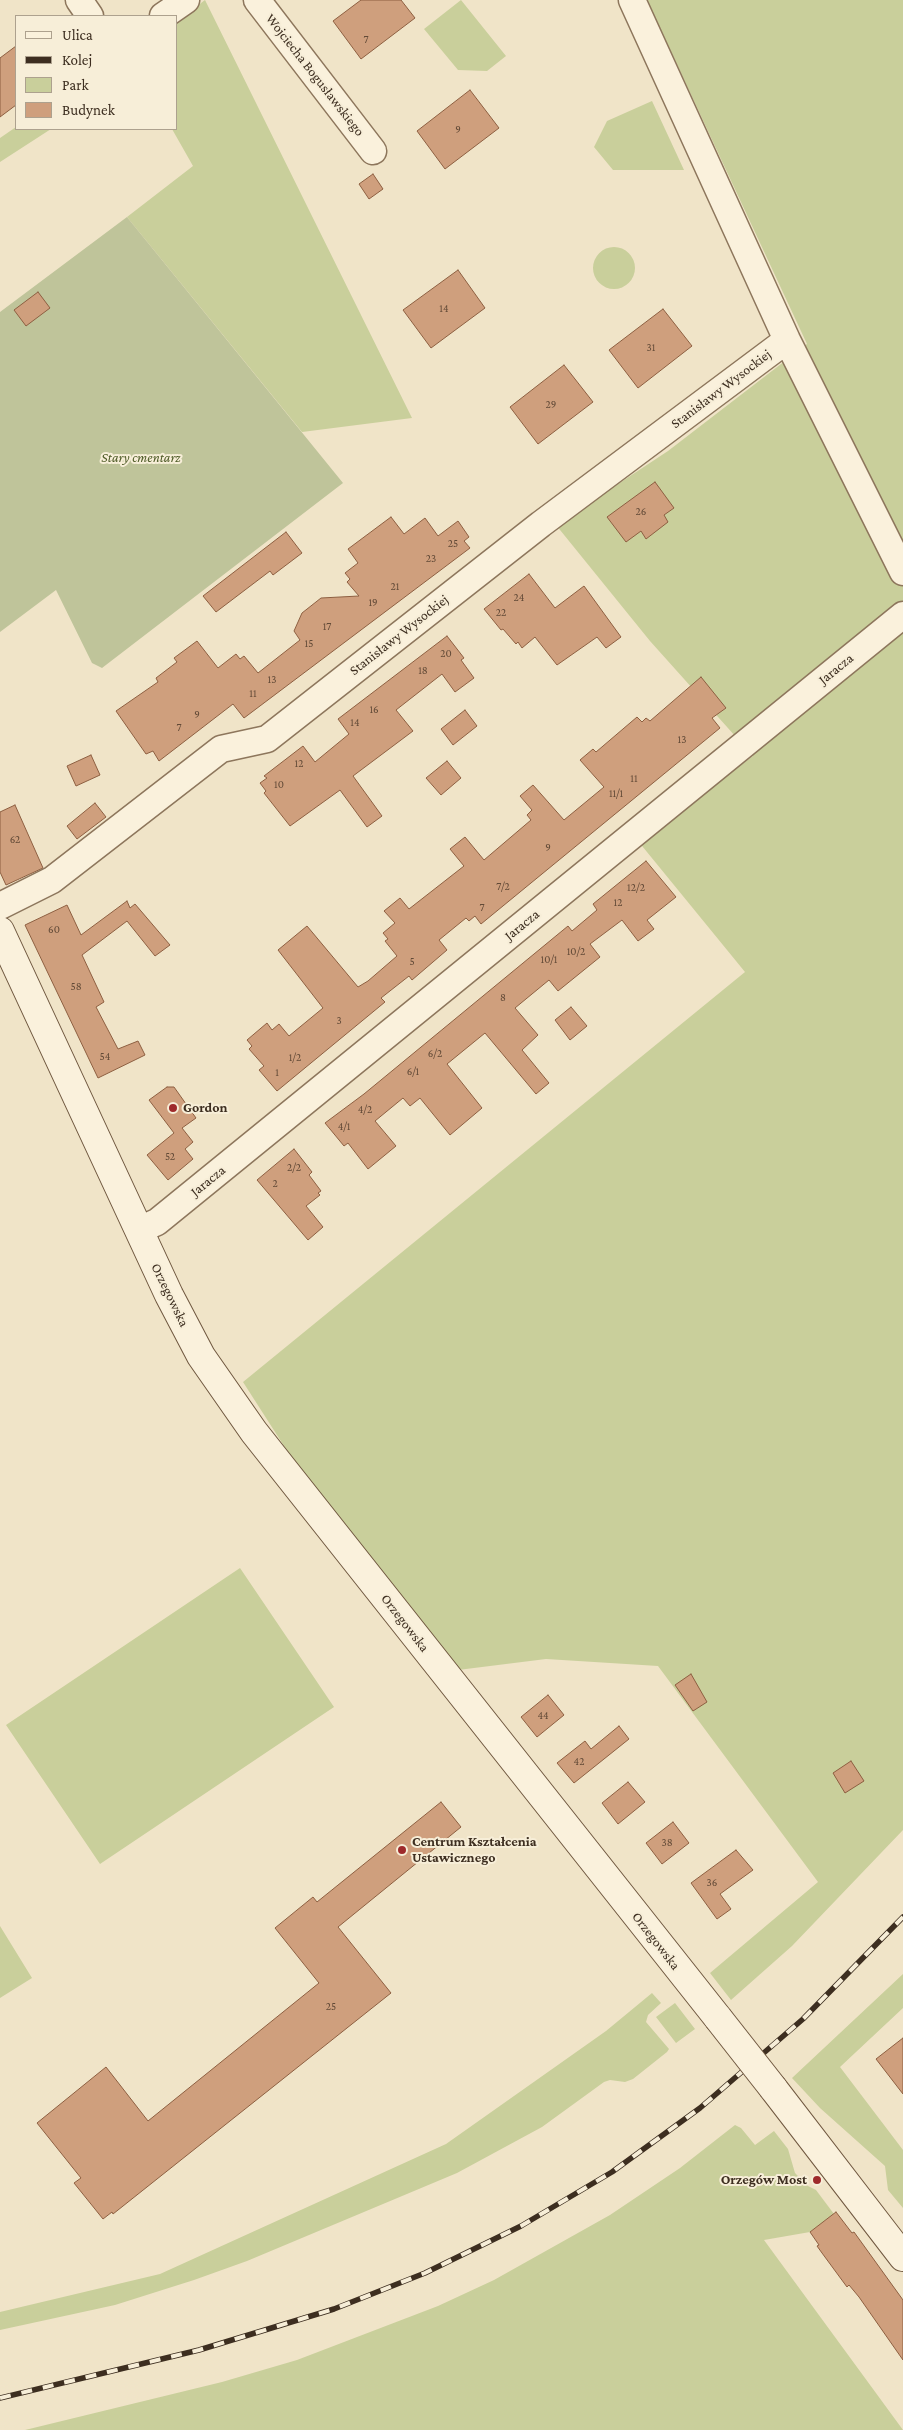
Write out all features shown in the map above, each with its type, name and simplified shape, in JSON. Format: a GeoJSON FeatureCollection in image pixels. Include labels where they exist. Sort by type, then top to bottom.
{"type":"FeatureCollection","features":[{"type":"Feature","properties":{"kind":"street"},"geometry":{"type":"LineString","coordinates":[[79,0],[89,15]]}},
{"type":"Feature","properties":{"kind":"street"},"geometry":{"type":"LineString","coordinates":[[164,15],[186,0]]}},
{"type":"Feature","properties":{"kind":"street","name":"Wojciecha Bogusławskiego"},"geometry":{"type":"LineString","coordinates":[[256,0],[372,151]]}},
{"type":"Feature","properties":{"kind":"street"},"geometry":{"type":"LineString","coordinates":[[632,0],[787,340],[903,572]]}},
{"type":"Feature","properties":{"kind":"street","name":"Stanisławy Wysockiej"},"geometry":{"type":"LineString","coordinates":[[0,906],[52,880],[221,749],[267,739],[541,524],[787,340]]}},
{"type":"Feature","properties":{"kind":"street","name":"Jaracza"},"geometry":{"type":"LineString","coordinates":[[139,1230],[157,1222],[903,615]]}},
{"type":"Feature","properties":{"kind":"street","name":"Orzegowska"},"geometry":{"type":"LineString","coordinates":[[2,942],[201,1356],[232,1402],[774,2088],[903,2257]]}},
{"type":"Feature","properties":{"kind":"green space"},"geometry":{"type":"Polygon","coordinates":[[[205,0],[412,418],[302,432],[127,217],[193,166],[173,130],[178,130],[178,20],[205,0]]]}},
{"type":"Feature","properties":{"kind":"green space"},"geometry":{"type":"Polygon","coordinates":[[[461,0],[506,56],[487,71],[458,70],[424,29],[461,0]]]}},
{"type":"Feature","properties":{"kind":"green space"},"geometry":{"type":"Polygon","coordinates":[[[647,0],[903,0],[903,1830],[792,1946],[731,2000],[710,1973],[818,1882],[658,1666],[546,1659],[458,1670],[293,1460],[243,1382],[745,972],[638,841],[753,756],[650,641],[556,525],[668,451],[807,344],[647,0]]]}},
{"type":"Feature","properties":{"kind":"green space"},"geometry":{"type":"Polygon","coordinates":[[[652,101],[684,170],[613,170],[594,147],[607,121],[652,101]]]}},
{"type":"Feature","properties":{"kind":"green space"},"geometry":{"type":"Polygon","coordinates":[[[15,128],[15,130],[49,130],[0,162],[0,138],[15,128]]]}},
{"type":"Feature","properties":{"kind":"green space","name":"Stary cmentarz"},"geometry":{"type":"Polygon","coordinates":[[[127,217],[343,483],[102,668],[92,663],[56,590],[0,632],[0,312],[127,217]]]}},
{"type":"Feature","properties":{"kind":"green space"},"geometry":{"type":"Polygon","coordinates":[[[614,247],[629,253],[635,268],[629,283],[614,289],[599,283],[593,268],[599,253],[614,247]]]}},
{"type":"Feature","properties":{"kind":"green space"},"geometry":{"type":"Polygon","coordinates":[[[240,1568],[334,1707],[100,1864],[6,1725],[240,1568]]]}},
{"type":"Feature","properties":{"kind":"green space"},"geometry":{"type":"Polygon","coordinates":[[[0,1926],[32,1978],[0,1998],[0,1926]]]}},
{"type":"Feature","properties":{"kind":"green space"},"geometry":{"type":"Polygon","coordinates":[[[903,1974],[903,2008],[840,2067],[903,2150],[903,2208],[888,2190],[885,2166],[820,2108],[792,2078],[903,1974]]]}},
{"type":"Feature","properties":{"kind":"green space"},"geometry":{"type":"Polygon","coordinates":[[[652,1993],[661,2003],[648,2015],[646,2022],[669,2049],[667,2052],[633,2079],[625,2082],[610,2080],[604,2082],[542,2127],[457,2173],[247,2261],[194,2280],[115,2305],[0,2330],[0,2312],[160,2274],[446,2144],[606,2031],[652,1993]]]}},
{"type":"Feature","properties":{"kind":"green space"},"geometry":{"type":"Polygon","coordinates":[[[675,2003],[695,2029],[676,2043],[656,2017],[675,2003]]]}},
{"type":"Feature","properties":{"kind":"green space"},"geometry":{"type":"Polygon","coordinates":[[[735,2125],[741,2128],[755,2145],[774,2131],[788,2149],[795,2173],[808,2186],[816,2190],[834,2214],[810,2232],[764,2240],[903,2430],[25,2430],[222,2382],[297,2360],[438,2306],[494,2280],[610,2215],[680,2168],[735,2125]]]}},
{"type":"Feature","properties":{"kind":"building"},"geometry":{"type":"Polygon","coordinates":[[[361,0],[401,0],[415,18],[361,59],[333,21],[361,0]]]}},
{"type":"Feature","properties":{"kind":"building"},"geometry":{"type":"Polygon","coordinates":[[[15,47],[15,106],[0,117],[0,58],[15,47]]]}},
{"type":"Feature","properties":{"kind":"building"},"geometry":{"type":"Polygon","coordinates":[[[470,90],[499,128],[445,169],[417,131],[470,90]]]}},
{"type":"Feature","properties":{"kind":"building"},"geometry":{"type":"Polygon","coordinates":[[[373,174],[383,189],[369,199],[359,184],[373,174]]]}},
{"type":"Feature","properties":{"kind":"building"},"geometry":{"type":"Polygon","coordinates":[[[458,270],[485,308],[431,348],[403,310],[458,270]]]}},
{"type":"Feature","properties":{"kind":"building"},"geometry":{"type":"Polygon","coordinates":[[[38,292],[50,308],[26,326],[14,310],[38,292]]]}},
{"type":"Feature","properties":{"kind":"building"},"geometry":{"type":"Polygon","coordinates":[[[663,309],[692,346],[638,388],[609,350],[663,309]]]}},
{"type":"Feature","properties":{"kind":"building"},"geometry":{"type":"Polygon","coordinates":[[[564,365],[593,402],[538,444],[510,407],[564,365]]]}},
{"type":"Feature","properties":{"kind":"building"},"geometry":{"type":"Polygon","coordinates":[[[655,482],[674,508],[664,515],[668,522],[646,539],[641,531],[626,542],[607,517],[655,482]]]}},
{"type":"Feature","properties":{"kind":"building"},"geometry":{"type":"Polygon","coordinates":[[[391,517],[404,534],[425,518],[438,536],[458,521],[469,537],[464,541],[470,548],[244,718],[233,704],[159,761],[153,751],[146,754],[116,711],[158,682],[156,678],[177,662],[174,658],[197,641],[218,668],[236,654],[240,659],[244,656],[258,673],[300,640],[294,631],[302,613],[321,598],[359,596],[347,582],[350,579],[345,573],[358,563],[348,549],[391,517]]]}},
{"type":"Feature","properties":{"kind":"building"},"geometry":{"type":"Polygon","coordinates":[[[286,532],[302,553],[273,575],[270,571],[216,612],[203,596],[286,532]]]}},
{"type":"Feature","properties":{"kind":"building"},"geometry":{"type":"Polygon","coordinates":[[[529,574],[555,608],[584,586],[621,637],[606,648],[597,637],[557,665],[535,637],[522,648],[518,642],[516,644],[503,629],[501,630],[484,609],[529,574]]]}},
{"type":"Feature","properties":{"kind":"building"},"geometry":{"type":"Polygon","coordinates":[[[447,636],[464,658],[461,660],[474,678],[455,692],[442,674],[396,710],[413,731],[353,776],[382,816],[367,827],[340,790],[290,826],[264,793],[266,791],[260,783],[267,778],[264,776],[303,746],[315,762],[349,734],[338,719],[447,636]]]}},
{"type":"Feature","properties":{"kind":"building"},"geometry":{"type":"Polygon","coordinates":[[[701,677],[726,708],[712,718],[720,728],[481,924],[475,916],[469,921],[466,918],[439,940],[447,950],[412,980],[409,976],[381,998],[385,1002],[277,1091],[259,1070],[264,1066],[249,1049],[252,1046],[247,1040],[267,1023],[272,1030],[279,1024],[289,1036],[323,1008],[278,950],[307,926],[358,987],[368,981],[397,956],[385,941],[388,939],[383,933],[395,923],[384,911],[400,898],[409,909],[464,866],[450,849],[465,837],[484,860],[531,820],[527,815],[532,810],[520,796],[533,785],[564,820],[604,787],[580,760],[593,749],[596,752],[637,717],[642,722],[646,718],[650,721],[701,677]]]}},
{"type":"Feature","properties":{"kind":"building"},"geometry":{"type":"Polygon","coordinates":[[[465,710],[477,726],[453,745],[441,729],[465,710]]]}},
{"type":"Feature","properties":{"kind":"building"},"geometry":{"type":"Polygon","coordinates":[[[91,755],[100,775],[76,786],[67,766],[91,755]]]}},
{"type":"Feature","properties":{"kind":"building"},"geometry":{"type":"Polygon","coordinates":[[[447,761],[461,778],[441,795],[426,778],[447,761]]]}},
{"type":"Feature","properties":{"kind":"building"},"geometry":{"type":"Polygon","coordinates":[[[95,803],[106,817],[77,839],[67,826],[95,803]]]}},
{"type":"Feature","properties":{"kind":"building"},"geometry":{"type":"Polygon","coordinates":[[[15,805],[43,868],[6,885],[0,872],[0,812],[15,805]]]}},
{"type":"Feature","properties":{"kind":"building"},"geometry":{"type":"Polygon","coordinates":[[[646,861],[676,897],[647,920],[654,929],[638,941],[622,920],[590,944],[600,957],[558,991],[549,980],[515,1008],[538,1035],[522,1050],[549,1083],[536,1094],[485,1033],[447,1064],[482,1108],[450,1135],[420,1098],[410,1106],[403,1098],[375,1121],[396,1146],[368,1169],[348,1143],[344,1146],[325,1123],[364,1094],[568,926],[572,931],[597,910],[593,904],[646,861]]]}},
{"type":"Feature","properties":{"kind":"building"},"geometry":{"type":"Polygon","coordinates":[[[127,901],[130,908],[135,904],[170,945],[155,956],[127,921],[82,955],[104,1002],[96,1007],[118,1049],[138,1041],[145,1055],[98,1078],[25,925],[67,905],[81,935],[127,901]]]}},
{"type":"Feature","properties":{"kind":"building"},"geometry":{"type":"Polygon","coordinates":[[[571,1007],[587,1026],[570,1040],[555,1020],[571,1007]]]}},
{"type":"Feature","properties":{"kind":"building"},"geometry":{"type":"Polygon","coordinates":[[[167,1087],[174,1087],[196,1118],[182,1128],[193,1142],[185,1149],[193,1159],[168,1180],[147,1155],[174,1133],[149,1100],[167,1087]]]}},
{"type":"Feature","properties":{"kind":"building"},"geometry":{"type":"Polygon","coordinates":[[[294,1149],[312,1172],[309,1175],[321,1191],[318,1193],[320,1195],[306,1206],[323,1227],[308,1240],[257,1180],[294,1149]]]}},
{"type":"Feature","properties":{"kind":"building"},"geometry":{"type":"Polygon","coordinates":[[[691,1674],[707,1702],[693,1711],[675,1685],[691,1674]]]}},
{"type":"Feature","properties":{"kind":"building"},"geometry":{"type":"Polygon","coordinates":[[[548,1695],[564,1715],[537,1737],[521,1717],[548,1695]]]}},
{"type":"Feature","properties":{"kind":"building"},"geometry":{"type":"Polygon","coordinates":[[[619,1726],[629,1739],[574,1783],[557,1763],[585,1741],[591,1749],[619,1726]]]}},
{"type":"Feature","properties":{"kind":"building"},"geometry":{"type":"Polygon","coordinates":[[[851,1761],[864,1781],[845,1793],[833,1773],[851,1761]]]}},
{"type":"Feature","properties":{"kind":"building"},"geometry":{"type":"Polygon","coordinates":[[[628,1782],[645,1802],[618,1824],[602,1803],[628,1782]]]}},
{"type":"Feature","properties":{"kind":"building"},"geometry":{"type":"Polygon","coordinates":[[[441,1802],[461,1827],[338,1927],[391,1993],[113,2214],[112,2212],[103,2219],[74,2183],[81,2178],[37,2123],[106,2067],[148,2121],[319,1983],[275,1928],[313,1897],[317,1902],[441,1802]]]}},
{"type":"Feature","properties":{"kind":"building"},"geometry":{"type":"Polygon","coordinates":[[[673,1822],[689,1843],[662,1864],[646,1843],[673,1822]]]}},
{"type":"Feature","properties":{"kind":"building"},"geometry":{"type":"Polygon","coordinates":[[[736,1850],[753,1870],[720,1894],[731,1909],[717,1919],[691,1883],[736,1850]]]}},
{"type":"Feature","properties":{"kind":"building"},"geometry":{"type":"Polygon","coordinates":[[[903,2038],[903,2094],[876,2059],[903,2038]]]}},
{"type":"Feature","properties":{"kind":"building"},"geometry":{"type":"Polygon","coordinates":[[[836,2212],[852,2233],[854,2232],[903,2300],[903,2360],[859,2297],[849,2285],[847,2287],[822,2253],[810,2232],[836,2212]]]}},
{"type":"Feature","properties":{"kind":"railway"},"geometry":{"type":"LineString","coordinates":[[0,2398],[199,2350],[334,2309],[425,2273],[521,2226],[612,2172],[700,2108],[803,2019],[903,1917]]}},
{"type":"Feature","properties":{"kind":"place","name":"Gordon"},"geometry":{"type":"Point","coordinates":[173,1108]}},
{"type":"Feature","properties":{"kind":"place","name":"Centrum Kształcenia Ustawicznego"},"geometry":{"type":"Point","coordinates":[402,1850]}},
{"type":"Feature","properties":{"kind":"place","name":"Orzegów Most"},"geometry":{"type":"Point","coordinates":[817,2180]}}]}
